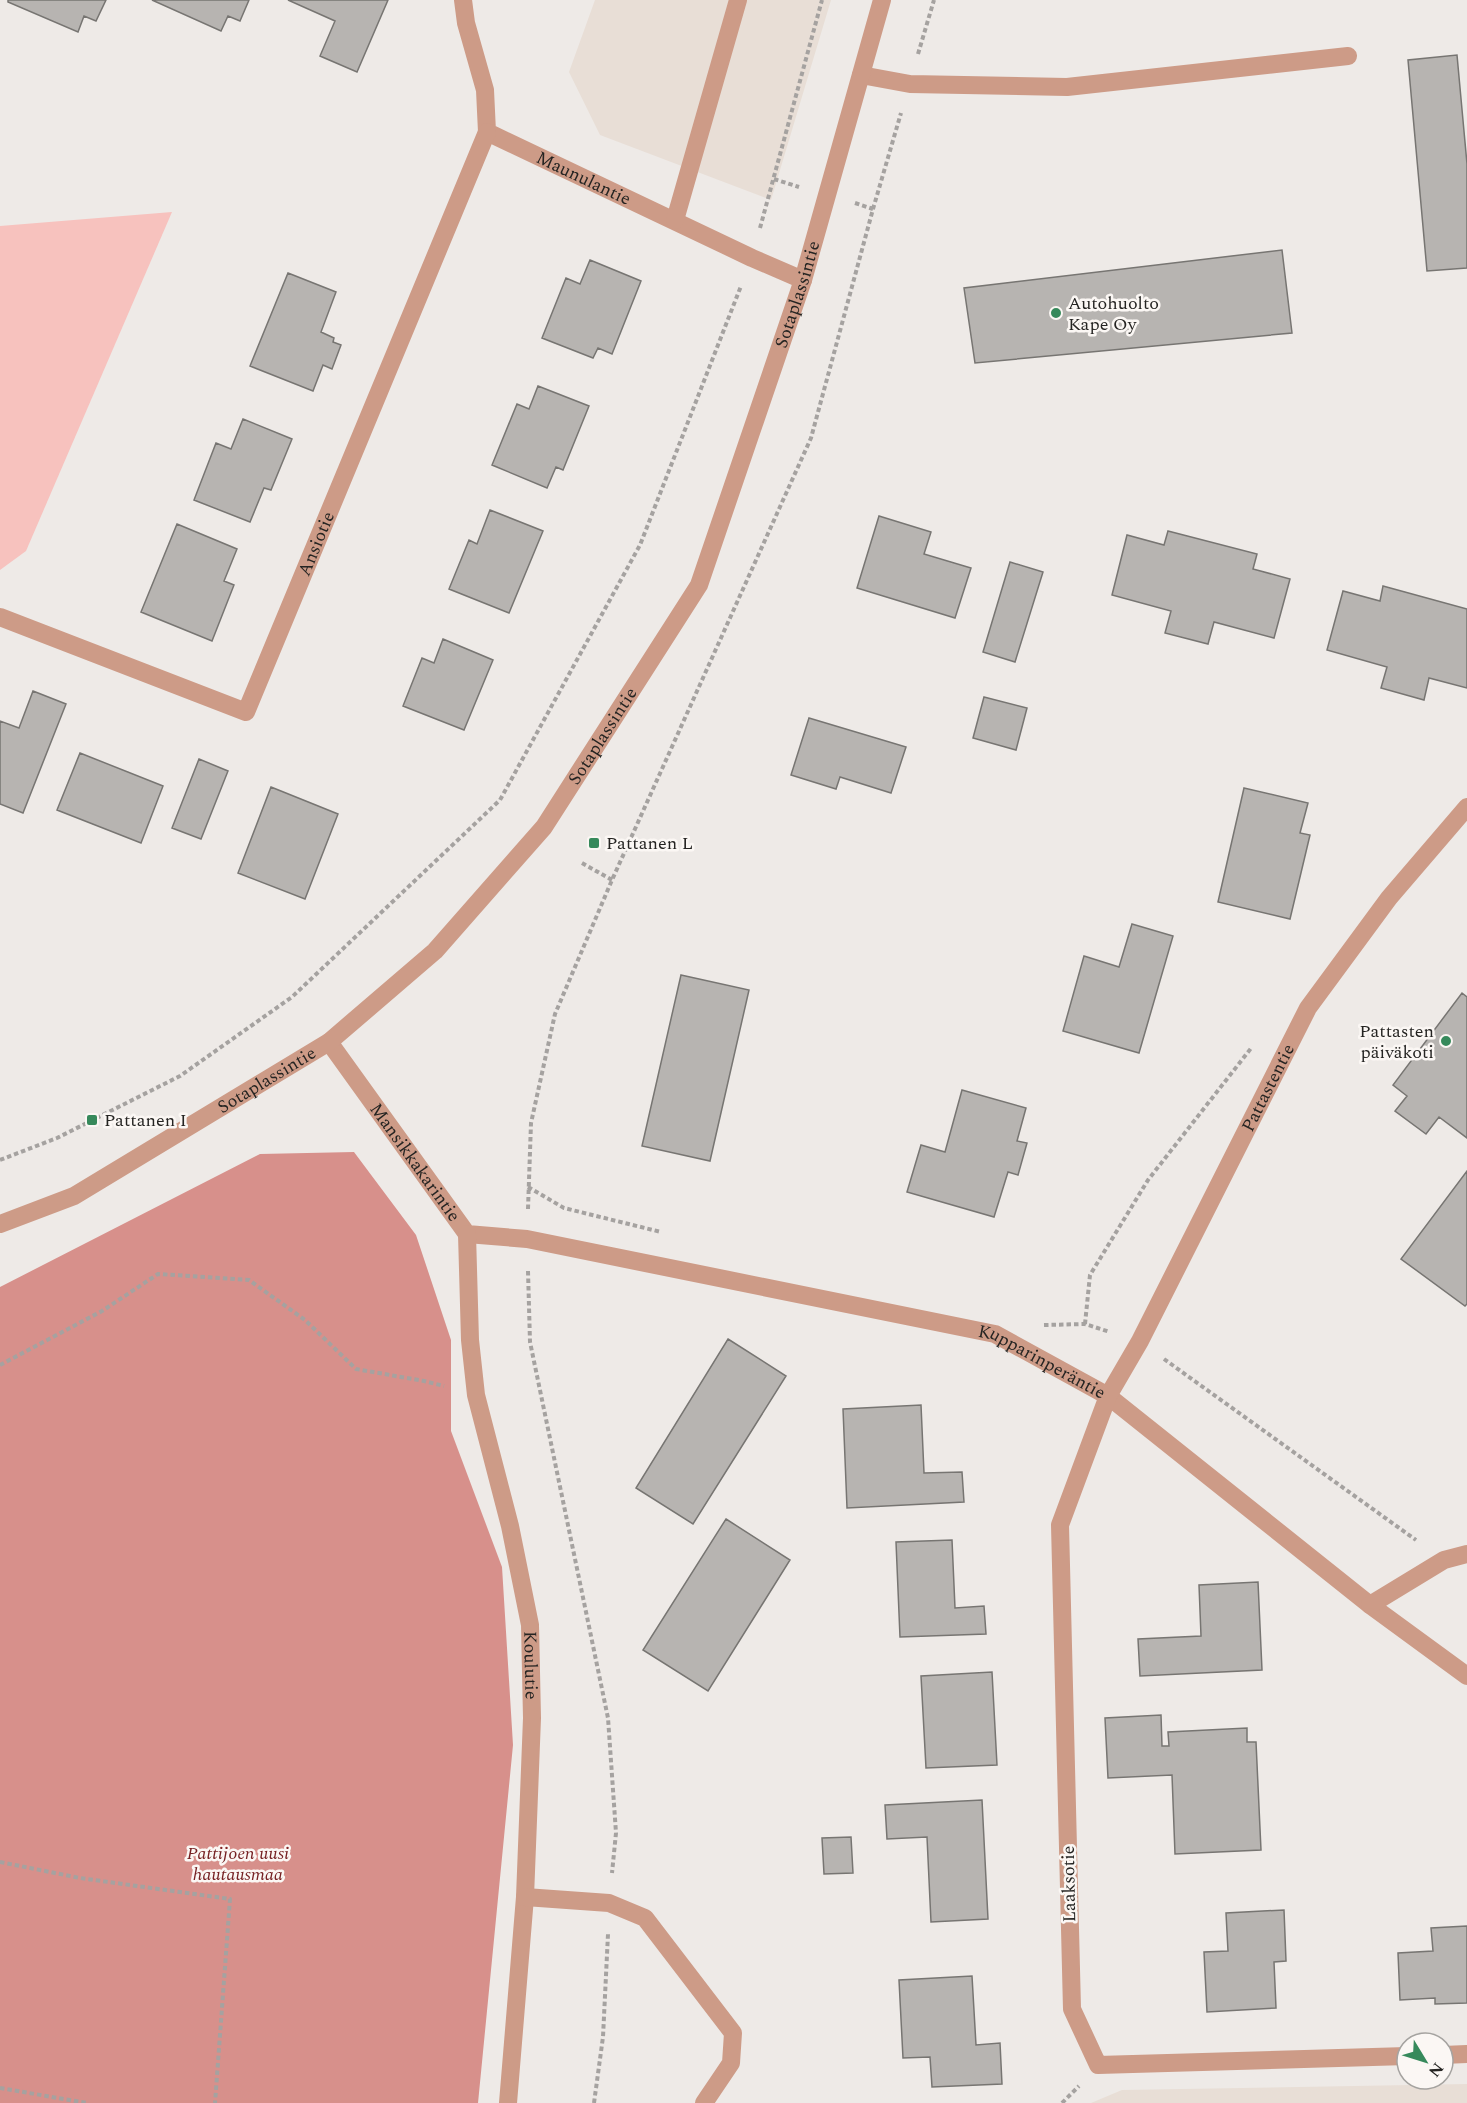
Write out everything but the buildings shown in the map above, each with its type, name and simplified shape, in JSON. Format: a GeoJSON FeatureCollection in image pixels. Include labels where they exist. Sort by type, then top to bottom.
{"type":"FeatureCollection","features":[{"type":"Feature","properties":{"kind":"street"},"geometry":{"type":"LineString","coordinates":[[463,0],[466,23],[485,90],[487,132]]}},
{"type":"Feature","properties":{"kind":"street"},"geometry":{"type":"LineString","coordinates":[[675,220],[738,0]]}},
{"type":"Feature","properties":{"kind":"street","name":"Sotaplassintie"},"geometry":{"type":"LineString","coordinates":[[0,1224],[74,1196],[328,1042],[435,951],[544,827],[699,585],[803,280],[882,0]]}},
{"type":"Feature","properties":{"kind":"street"},"geometry":{"type":"LineString","coordinates":[[861,75],[910,84],[1067,87],[1348,56]]}},
{"type":"Feature","properties":{"kind":"street","name":"Maunulantie"},"geometry":{"type":"LineString","coordinates":[[487,132],[803,280]]}},
{"type":"Feature","properties":{"kind":"street","name":"Ansiotie"},"geometry":{"type":"LineString","coordinates":[[0,617],[246,712],[487,132]]}},
{"type":"Feature","properties":{"kind":"street","name":"Pattastentie"},"geometry":{"type":"LineString","coordinates":[[1108,1396],[1140,1341],[1308,1008],[1389,897],[1467,807]]}},
{"type":"Feature","properties":{"kind":"street","name":"Mansikkakarintie"},"geometry":{"type":"LineString","coordinates":[[328,1042],[467,1234],[527,1239]]}},
{"type":"Feature","properties":{"kind":"street","name":"Koulutie"},"geometry":{"type":"LineString","coordinates":[[467,1234],[470,1340],[476,1395],[510,1526],[530,1625],[532,1718],[525,1897],[508,2103]]}},
{"type":"Feature","properties":{"kind":"street","name":"Kupparinperäntie"},"geometry":{"type":"LineString","coordinates":[[527,1239],[995,1334],[1108,1396],[1370,1605],[1467,1676]]}},
{"type":"Feature","properties":{"kind":"street","name":"Laaksotie"},"geometry":{"type":"LineString","coordinates":[[1108,1396],[1060,1526],[1072,2009],[1098,2065],[1395,2056]]}},
{"type":"Feature","properties":{"kind":"street"},"geometry":{"type":"LineString","coordinates":[[1370,1605],[1444,1560],[1467,1554]]}},
{"type":"Feature","properties":{"kind":"street"},"geometry":{"type":"LineString","coordinates":[[525,1897],[609,1903],[645,1918],[733,2033],[731,2063],[704,2103]]}},
{"type":"Feature","properties":{"kind":"path"},"geometry":{"type":"LineString","coordinates":[[0,1160],[57,1138],[180,1076],[292,997],[500,800],[640,545],[752,258],[822,0]]}},
{"type":"Feature","properties":{"kind":"path"},"geometry":{"type":"LineString","coordinates":[[594,2103],[603,2037],[609,1903],[616,1833],[608,1718],[530,1342],[527,1239],[531,1123],[555,1014],[612,880],[811,438],[873,209],[934,0]]}},
{"type":"Feature","properties":{"kind":"path"},"geometry":{"type":"LineString","coordinates":[[582,863],[612,880]]}},
{"type":"Feature","properties":{"kind":"path"},"geometry":{"type":"LineString","coordinates":[[1084,1324],[1090,1275],[1101,1256],[1148,1180],[1258,1040]]}},
{"type":"Feature","properties":{"kind":"path"},"geometry":{"type":"LineString","coordinates":[[0,1365],[102,1311],[158,1274],[238,1279],[249,1280],[305,1320],[356,1369],[424,1381],[476,1395]]}},
{"type":"Feature","properties":{"kind":"path"},"geometry":{"type":"LineString","coordinates":[[1140,1341],[1444,1560]]}},
{"type":"Feature","properties":{"kind":"path"},"geometry":{"type":"LineString","coordinates":[[0,1862],[80,1878],[230,1899],[215,2103]]}},
{"type":"Feature","properties":{"kind":"path"},"geometry":{"type":"LineString","coordinates":[[0,2088],[87,2103]]}},
{"type":"Feature","properties":{"kind":"shaded area"},"geometry":{"type":"Polygon","coordinates":[[[595,0],[831,0],[771,200],[600,135],[569,72],[595,0]]]}},
{"type":"Feature","properties":{"kind":"shaded area"},"geometry":{"type":"Polygon","coordinates":[[[172,212],[26,551],[0,570],[0,226],[172,212]]]}},
{"type":"Feature","properties":{"kind":"shaded area"},"geometry":{"type":"Polygon","coordinates":[[[1455,2084],[1467,2084],[1467,2103],[1091,2103],[1122,2090],[1395,2085],[1395,2091],[1455,2091],[1455,2084]]]}},
{"type":"Feature","properties":{"kind":"green space","name":"Pattijoen uusi hautausmaa"},"geometry":{"type":"Polygon","coordinates":[[[354,1152],[416,1235],[451,1340],[451,1431],[502,1567],[513,1745],[478,2103],[0,2103],[0,1287],[260,1154],[354,1152]]]}},
{"type":"Feature","properties":{"kind":"place","name":"Autohuolto Kape Oy"},"geometry":{"type":"Point","coordinates":[1056,313]}},
{"type":"Feature","properties":{"kind":"place","name":"Pattanen L"},"geometry":{"type":"Point","coordinates":[594,843]}},
{"type":"Feature","properties":{"kind":"place","name":"Pattasten päiväkoti"},"geometry":{"type":"Point","coordinates":[1446,1041]}},
{"type":"Feature","properties":{"kind":"place","name":"Pattanen I"},"geometry":{"type":"Point","coordinates":[92,1120]}}]}
